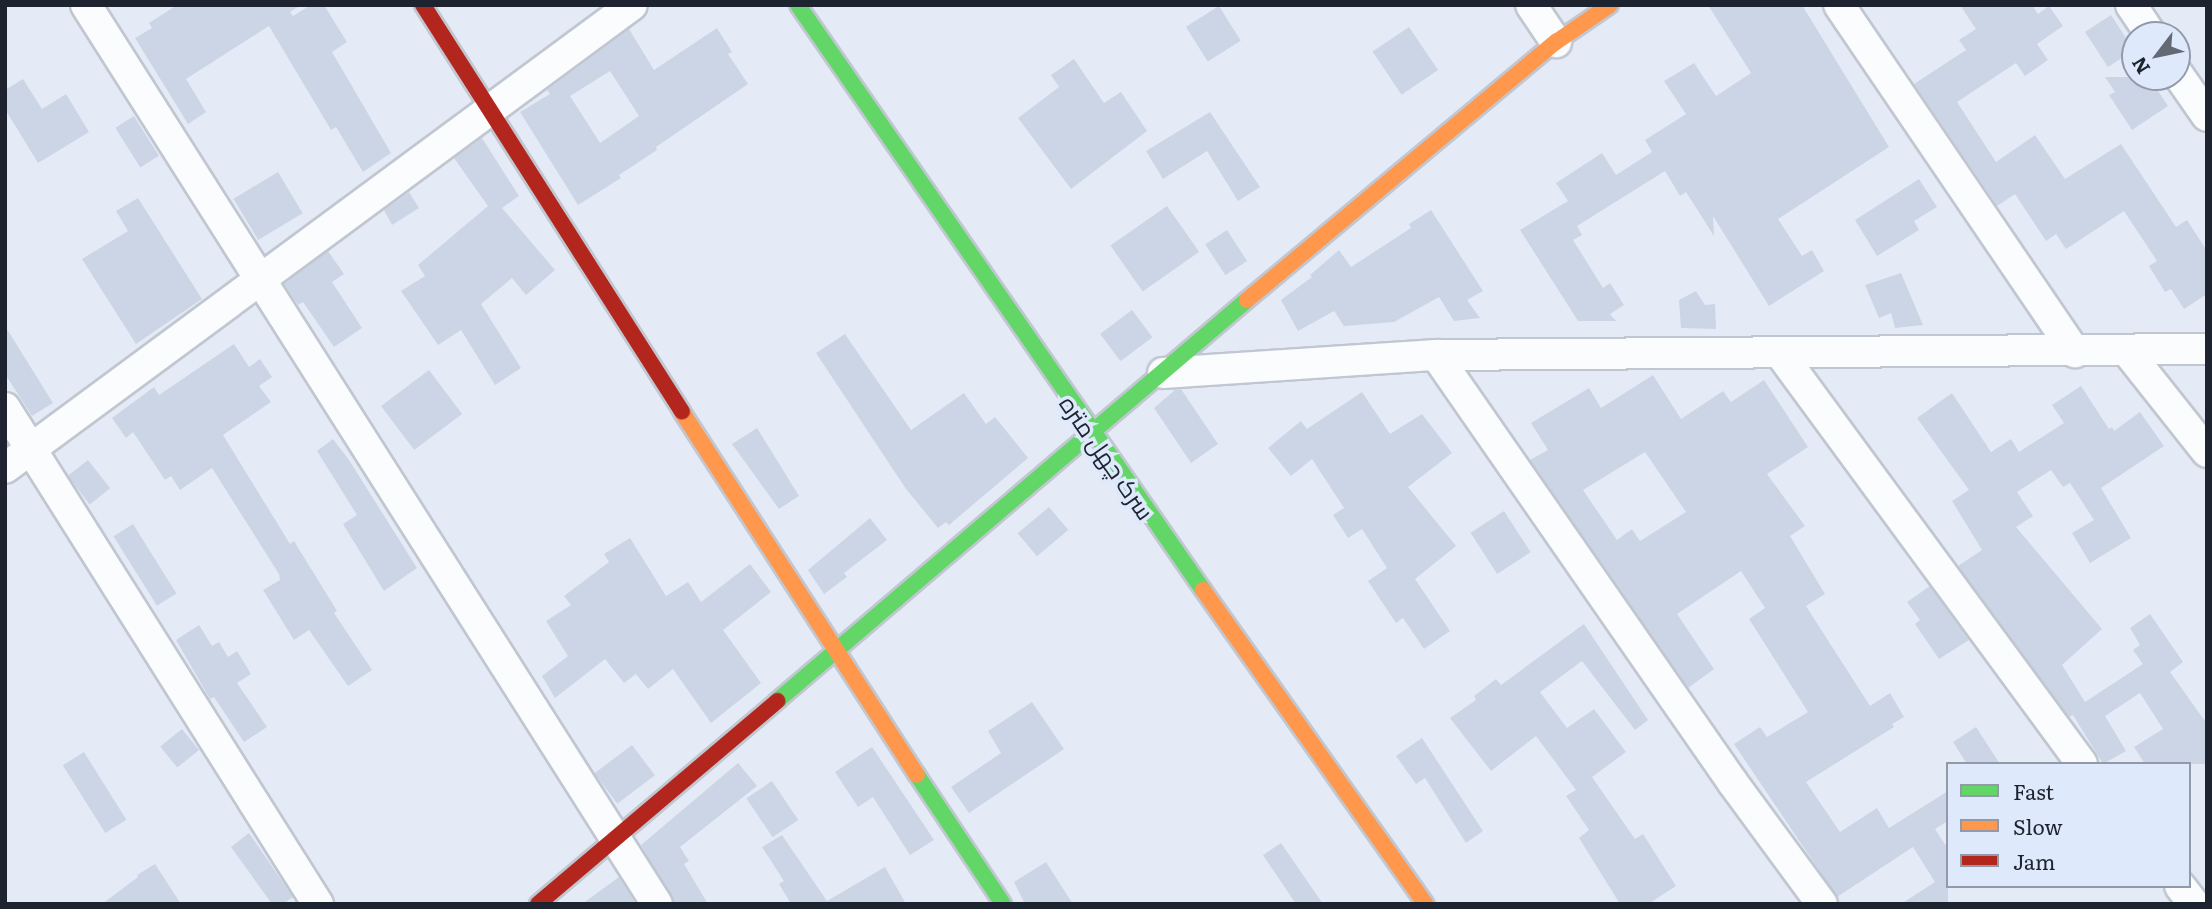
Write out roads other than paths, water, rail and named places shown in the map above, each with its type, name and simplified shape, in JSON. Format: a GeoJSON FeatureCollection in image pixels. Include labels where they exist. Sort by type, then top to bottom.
{"type":"FeatureCollection","features":[{"type":"Feature","properties":{"kind":"street"},"geometry":{"type":"LineString","coordinates":[[86,5],[657,904]]}},
{"type":"Feature","properties":{"kind":"street"},"geometry":{"type":"LineString","coordinates":[[423,5],[834,651],[1003,904]]}},
{"type":"Feature","properties":{"kind":"street"},"geometry":{"type":"LineString","coordinates":[[5,468],[632,5]]}},
{"type":"Feature","properties":{"kind":"street","name":"سرک چهل متره"},"geometry":{"type":"LineString","coordinates":[[798,5],[1092,433],[1425,904]]}},
{"type":"Feature","properties":{"kind":"street"},"geometry":{"type":"LineString","coordinates":[[1531,5],[1556,42]]}},
{"type":"Feature","properties":{"kind":"street"},"geometry":{"type":"LineString","coordinates":[[538,904],[615,835],[1416,156],[1556,42],[1610,5]]}},
{"type":"Feature","properties":{"kind":"street"},"geometry":{"type":"LineString","coordinates":[[1839,5],[2075,352]]}},
{"type":"Feature","properties":{"kind":"street"},"geometry":{"type":"LineString","coordinates":[[2131,5],[2142,21]]}},
{"type":"Feature","properties":{"kind":"street"},"geometry":{"type":"LineString","coordinates":[[2190,91],[2207,116]]}},
{"type":"Feature","properties":{"kind":"street"},"geometry":{"type":"LineString","coordinates":[[1163,373],[1436,355],[2207,349]]}},
{"type":"Feature","properties":{"kind":"street"},"geometry":{"type":"LineString","coordinates":[[2127,351],[2207,452]]}},
{"type":"Feature","properties":{"kind":"street"},"geometry":{"type":"LineString","coordinates":[[1780,353],[2081,762]]}},
{"type":"Feature","properties":{"kind":"street"},"geometry":{"type":"LineString","coordinates":[[1436,355],[1725,771],[1822,904]]}},
{"type":"Feature","properties":{"kind":"street"},"geometry":{"type":"LineString","coordinates":[[5,408],[318,904]]}},
{"type":"Feature","properties":{"kind":"street"},"geometry":{"type":"LineString","coordinates":[[2182,888],[2194,904]]}}]}
